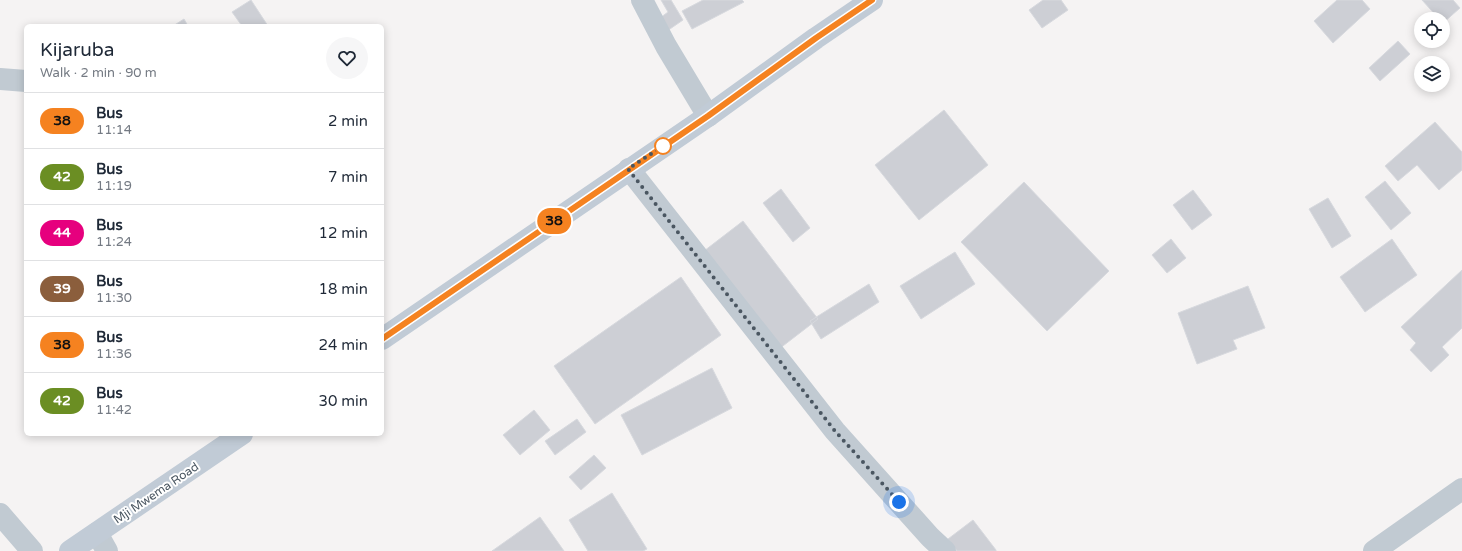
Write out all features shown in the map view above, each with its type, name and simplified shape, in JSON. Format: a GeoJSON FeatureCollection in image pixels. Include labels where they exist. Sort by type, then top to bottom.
{"type":"FeatureCollection","features":[{"type":"Feature","properties":{"kind":"main road"},"geometry":{"type":"LineString","coordinates":[[384,338],[628,169],[708,116],[816,38],[872,0]]}},
{"type":"Feature","properties":{"kind":"main road","name":"Mji Mwema Road"},"geometry":{"type":"LineString","coordinates":[[70,551],[102,542],[239,436]]}},
{"type":"Feature","properties":{"kind":"street"},"geometry":{"type":"LineString","coordinates":[[642,0],[666,46],[708,116]]}},
{"type":"Feature","properties":{"kind":"street"},"geometry":{"type":"LineString","coordinates":[[0,79],[24,81]]}},
{"type":"Feature","properties":{"kind":"street"},"geometry":{"type":"LineString","coordinates":[[628,169],[835,431],[945,551]]}},
{"type":"Feature","properties":{"kind":"street"},"geometry":{"type":"LineString","coordinates":[[1374,551],[1462,489]]}},
{"type":"Feature","properties":{"kind":"street"},"geometry":{"type":"LineString","coordinates":[[0,514],[32,551]]}},
{"type":"Feature","properties":{"kind":"building"},"geometry":{"type":"Polygon","coordinates":[[[251,0],[267,24],[241,24],[232,12],[251,0]]]}},
{"type":"Feature","properties":{"kind":"building"},"geometry":{"type":"Polygon","coordinates":[[[661,0],[671,0],[683,20],[667,31],[660,18],[668,12],[661,0]]]}},
{"type":"Feature","properties":{"kind":"building"},"geometry":{"type":"Polygon","coordinates":[[[703,0],[742,0],[744,2],[692,29],[682,11],[703,0]]]}},
{"type":"Feature","properties":{"kind":"building"},"geometry":{"type":"Polygon","coordinates":[[[1043,0],[1061,0],[1068,10],[1042,28],[1029,10],[1043,0]]]}},
{"type":"Feature","properties":{"kind":"building"},"geometry":{"type":"Polygon","coordinates":[[[1337,0],[1362,0],[1370,9],[1333,43],[1314,21],[1337,0]]]}},
{"type":"Feature","properties":{"kind":"building"},"geometry":{"type":"Polygon","coordinates":[[[1422,0],[1453,0],[1460,8],[1450,17],[1450,12],[1433,12],[1422,0]]]}},
{"type":"Feature","properties":{"kind":"building"},"geometry":{"type":"Polygon","coordinates":[[[184,19],[187,24],[176,24],[184,19]]]}},
{"type":"Feature","properties":{"kind":"building"},"geometry":{"type":"Polygon","coordinates":[[[1398,41],[1410,54],[1380,81],[1369,68],[1398,41]]]}},
{"type":"Feature","properties":{"kind":"building"},"geometry":{"type":"Polygon","coordinates":[[[944,110],[988,165],[919,220],[875,165],[944,110]]]}},
{"type":"Feature","properties":{"kind":"building"},"geometry":{"type":"Polygon","coordinates":[[[1435,122],[1462,152],[1462,170],[1439,190],[1417,165],[1398,181],[1385,166],[1435,122]]]}},
{"type":"Feature","properties":{"kind":"building"},"geometry":{"type":"Polygon","coordinates":[[[1385,181],[1411,213],[1391,230],[1365,197],[1385,181]]]}},
{"type":"Feature","properties":{"kind":"building"},"geometry":{"type":"Polygon","coordinates":[[[1024,182],[1109,271],[1047,331],[961,242],[1024,182]]]}},
{"type":"Feature","properties":{"kind":"building"},"geometry":{"type":"Polygon","coordinates":[[[781,189],[810,228],[793,242],[763,203],[781,189]]]}},
{"type":"Feature","properties":{"kind":"building"},"geometry":{"type":"Polygon","coordinates":[[[1193,190],[1212,215],[1192,230],[1173,205],[1193,190]]]}},
{"type":"Feature","properties":{"kind":"building"},"geometry":{"type":"Polygon","coordinates":[[[1328,198],[1351,236],[1332,248],[1309,209],[1328,198]]]}},
{"type":"Feature","properties":{"kind":"building"},"geometry":{"type":"Polygon","coordinates":[[[743,221],[818,319],[779,349],[704,251],[743,221]]]}},
{"type":"Feature","properties":{"kind":"building"},"geometry":{"type":"Polygon","coordinates":[[[1171,239],[1186,258],[1167,273],[1152,255],[1171,239]]]}},
{"type":"Feature","properties":{"kind":"building"},"geometry":{"type":"Polygon","coordinates":[[[1392,239],[1417,275],[1365,312],[1340,277],[1392,239]]]}},
{"type":"Feature","properties":{"kind":"building"},"geometry":{"type":"Polygon","coordinates":[[[955,252],[975,284],[921,319],[900,286],[955,252]]]}},
{"type":"Feature","properties":{"kind":"building"},"geometry":{"type":"Polygon","coordinates":[[[1462,270],[1462,328],[1442,347],[1449,355],[1431,372],[1410,350],[1416,343],[1401,327],[1462,270]]]}},
{"type":"Feature","properties":{"kind":"building"},"geometry":{"type":"Polygon","coordinates":[[[681,277],[721,335],[595,424],[554,366],[681,277]]]}},
{"type":"Feature","properties":{"kind":"building"},"geometry":{"type":"Polygon","coordinates":[[[869,284],[879,302],[821,339],[810,321],[869,284]]]}},
{"type":"Feature","properties":{"kind":"building"},"geometry":{"type":"Polygon","coordinates":[[[1248,286],[1265,328],[1233,340],[1237,349],[1197,364],[1178,313],[1248,286]]]}},
{"type":"Feature","properties":{"kind":"building"},"geometry":{"type":"Polygon","coordinates":[[[712,368],[732,408],[642,455],[621,415],[712,368]]]}},
{"type":"Feature","properties":{"kind":"building"},"geometry":{"type":"Polygon","coordinates":[[[534,410],[550,430],[520,455],[503,435],[534,410]]]}},
{"type":"Feature","properties":{"kind":"building"},"geometry":{"type":"Polygon","coordinates":[[[577,419],[586,432],[555,455],[545,441],[577,419]]]}},
{"type":"Feature","properties":{"kind":"building"},"geometry":{"type":"Polygon","coordinates":[[[594,455],[606,468],[581,490],[569,477],[594,455]]]}},
{"type":"Feature","properties":{"kind":"building"},"geometry":{"type":"Polygon","coordinates":[[[612,493],[647,549],[643,551],[588,551],[569,520],[612,493]]]}},
{"type":"Feature","properties":{"kind":"building"},"geometry":{"type":"Polygon","coordinates":[[[540,517],[564,551],[492,551],[540,517]]]}},
{"type":"Feature","properties":{"kind":"building"},"geometry":{"type":"Polygon","coordinates":[[[973,520],[996,551],[957,551],[948,539],[973,520]]]}},
{"type":"Feature","properties":{"kind":"bus line","name":"38"},"geometry":{"type":"LineString","coordinates":[[384,338],[628,169],[659,150],[872,0]]}},
{"type":"Feature","properties":{"kind":"route"},"geometry":{"type":"LineString","coordinates":[[663,146],[628,169],[835,431],[899,502]]}}]}
